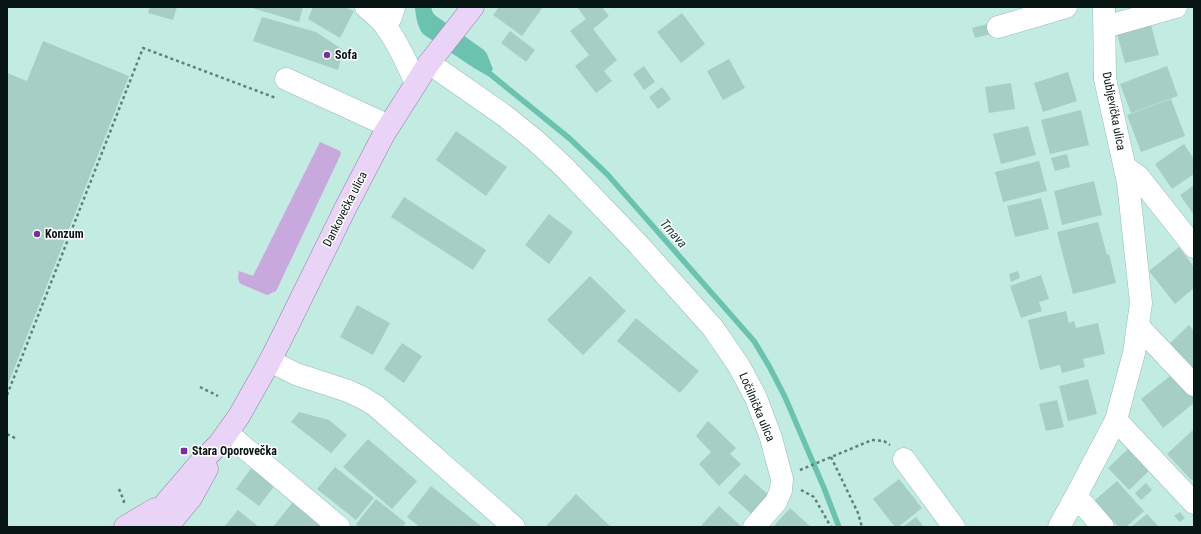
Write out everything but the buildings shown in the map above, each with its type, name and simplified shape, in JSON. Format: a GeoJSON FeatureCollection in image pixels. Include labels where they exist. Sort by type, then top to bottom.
{"type":"FeatureCollection","features":[{"type":"Feature","properties":{"kind":"main road","name":"Dankovečka ulica"},"geometry":{"type":"LineString","coordinates":[[167,527],[195,491],[223,439],[239,416],[270,361],[344,209],[389,126],[434,56],[473,7]]}},
{"type":"Feature","properties":{"kind":"main road","name":"Dankovečka ulica"},"geometry":{"type":"LineString","coordinates":[[146,527],[199,464],[223,439]]}},
{"type":"Feature","properties":{"kind":"main road"},"geometry":{"type":"LineString","coordinates":[[125,527],[169,499]]}},
{"type":"Feature","properties":{"kind":"street"},"geometry":{"type":"LineString","coordinates":[[366,7],[390,16],[400,49],[416,83]]}},
{"type":"Feature","properties":{"kind":"street"},"geometry":{"type":"LineString","coordinates":[[998,27],[1066,7]]}},
{"type":"Feature","properties":{"kind":"street"},"geometry":{"type":"LineString","coordinates":[[1105,17],[1176,7]]}},
{"type":"Feature","properties":{"kind":"street","name":"Dubljevička ulica"},"geometry":{"type":"LineString","coordinates":[[1058,527],[1116,420],[1134,354],[1141,303],[1128,182],[1105,79],[1105,17]]}},
{"type":"Feature","properties":{"kind":"street","name":"Ločilnička ulica"},"geometry":{"type":"LineString","coordinates":[[434,56],[536,140],[563,166],[637,243],[713,328],[739,366],[756,398],[764,418],[782,479],[781,490],[776,502],[754,527]]}},
{"type":"Feature","properties":{"kind":"street"},"geometry":{"type":"LineString","coordinates":[[286,79],[389,126]]}},
{"type":"Feature","properties":{"kind":"street","name":"Dubljevička ulica"},"geometry":{"type":"LineString","coordinates":[[1125,167],[1138,176],[1194,247]]}},
{"type":"Feature","properties":{"kind":"street"},"geometry":{"type":"LineString","coordinates":[[1138,326],[1194,385]]}},
{"type":"Feature","properties":{"kind":"street"},"geometry":{"type":"LineString","coordinates":[[270,361],[296,374],[348,391],[376,406],[514,527]]}},
{"type":"Feature","properties":{"kind":"street"},"geometry":{"type":"LineString","coordinates":[[1116,420],[1194,503]]}},
{"type":"Feature","properties":{"kind":"street"},"geometry":{"type":"LineString","coordinates":[[223,439],[339,527]]}},
{"type":"Feature","properties":{"kind":"street"},"geometry":{"type":"LineString","coordinates":[[904,458],[954,527]]}},
{"type":"Feature","properties":{"kind":"street"},"geometry":{"type":"LineString","coordinates":[[1076,496],[1103,527]]}},
{"type":"Feature","properties":{"kind":"street"},"geometry":{"type":"LineString","coordinates":[[146,527],[153,527]]}},
{"type":"Feature","properties":{"kind":"path"},"geometry":{"type":"LineString","coordinates":[[7,395],[143,48],[280,100]]}},
{"type":"Feature","properties":{"kind":"path"},"geometry":{"type":"LineString","coordinates":[[200,387],[218,396]]}},
{"type":"Feature","properties":{"kind":"path"},"geometry":{"type":"LineString","coordinates":[[7,434],[17,439]]}},
{"type":"Feature","properties":{"kind":"path"},"geometry":{"type":"LineString","coordinates":[[804,468],[872,440],[884,441],[904,458]]}},
{"type":"Feature","properties":{"kind":"path"},"geometry":{"type":"LineString","coordinates":[[831,457],[858,513],[862,527]]}},
{"type":"Feature","properties":{"kind":"path"},"geometry":{"type":"LineString","coordinates":[[782,479],[814,497],[831,527]]}},
{"type":"Feature","properties":{"kind":"shaded area"},"geometry":{"type":"Polygon","coordinates":[[[415,7],[431,7],[436,16],[484,50],[493,69],[488,76],[423,34],[418,25],[415,7]]]}},
{"type":"Feature","properties":{"kind":"shaded area"},"geometry":{"type":"Polygon","coordinates":[[[320,142],[340,151],[341,154],[276,291],[267,295],[241,284],[238,279],[239,271],[253,276],[320,142]]]}},
{"type":"Feature","properties":{"kind":"waterway","name":"Trnava"},"geometry":{"type":"LineString","coordinates":[[484,69],[569,138],[607,174],[754,341],[785,397],[839,527]]}},
{"type":"Feature","properties":{"kind":"place","name":"Sofa"},"geometry":{"type":"Point","coordinates":[327,55]}},
{"type":"Feature","properties":{"kind":"place","name":"Konzum"},"geometry":{"type":"Point","coordinates":[37,234]}},
{"type":"Feature","properties":{"kind":"place","name":"Stara Oporovečka"},"geometry":{"type":"Point","coordinates":[184,451]}}]}
